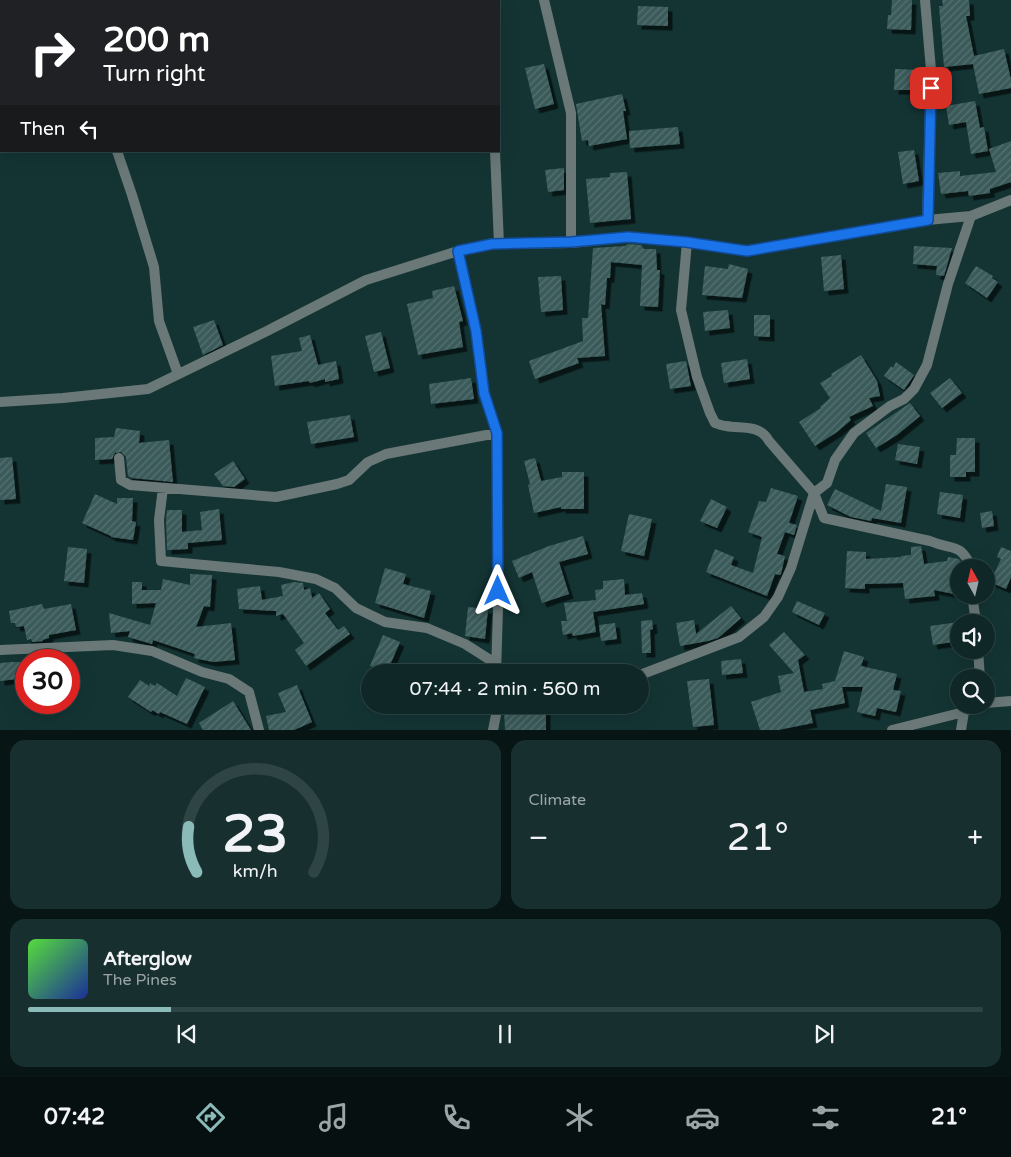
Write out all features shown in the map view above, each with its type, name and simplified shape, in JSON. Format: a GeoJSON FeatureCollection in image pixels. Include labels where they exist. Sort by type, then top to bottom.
{"type":"FeatureCollection","features":[{"type":"Feature","properties":{"kind":"street"},"geometry":{"type":"LineString","coordinates":[[544,0],[571,113],[571,242]]}},
{"type":"Feature","properties":{"kind":"street"},"geometry":{"type":"LineString","coordinates":[[926,0],[931,70],[928,220]]}},
{"type":"Feature","properties":{"kind":"street"},"geometry":{"type":"LineString","coordinates":[[117,152],[154,266],[159,321],[178,374]]}},
{"type":"Feature","properties":{"kind":"street"},"geometry":{"type":"LineString","coordinates":[[495,152],[499,244]]}},
{"type":"Feature","properties":{"kind":"street"},"geometry":{"type":"LineString","coordinates":[[0,402],[63,398],[148,389],[366,280],[458,251],[492,244],[571,242],[628,237],[686,242],[747,251],[928,220],[971,216],[1011,200]]}},
{"type":"Feature","properties":{"kind":"street"},"geometry":{"type":"LineString","coordinates":[[649,672],[739,637],[764,617],[778,598],[791,568],[814,494],[827,483],[835,460],[854,433],[890,406],[904,399],[914,389],[928,365],[948,284],[971,216]]}},
{"type":"Feature","properties":{"kind":"street"},"geometry":{"type":"LineString","coordinates":[[686,242],[681,310],[697,378],[715,423],[760,430],[766,434],[814,494],[824,518],[930,541],[941,546],[955,547],[965,554],[968,559]]}},
{"type":"Feature","properties":{"kind":"street"},"geometry":{"type":"LineString","coordinates":[[458,251],[476,331],[484,393],[497,433],[498,610],[495,664]]}},
{"type":"Feature","properties":{"kind":"street"},"geometry":{"type":"LineString","coordinates":[[119,458],[121,480],[130,485],[276,497],[349,480],[368,462],[386,454],[497,433]]}},
{"type":"Feature","properties":{"kind":"street"},"geometry":{"type":"LineString","coordinates":[[163,488],[159,520],[161,561],[279,572],[316,579],[335,588],[356,608],[385,622],[427,628],[465,644],[490,664]]}},
{"type":"Feature","properties":{"kind":"street"},"geometry":{"type":"LineString","coordinates":[[0,650],[113,645],[152,651],[202,672],[229,679],[249,692],[259,730]]}},
{"type":"Feature","properties":{"kind":"street"},"geometry":{"type":"LineString","coordinates":[[995,702],[1011,701]]}},
{"type":"Feature","properties":{"kind":"street"},"geometry":{"type":"LineString","coordinates":[[493,730],[496,714]]}},
{"type":"Feature","properties":{"kind":"street"},"geometry":{"type":"LineString","coordinates":[[892,730],[956,714]]}},
{"type":"Feature","properties":{"kind":"street"},"geometry":{"type":"LineString","coordinates":[[961,730],[964,714]]}},
{"type":"Feature","properties":{"kind":"building"},"geometry":{"type":"Polygon","coordinates":[[[892,0],[912,0],[911,30],[887,29],[888,15],[891,15],[892,0]]]}},
{"type":"Feature","properties":{"kind":"building"},"geometry":{"type":"Polygon","coordinates":[[[942,0],[969,0],[970,16],[966,16],[974,56],[1004,49],[1011,88],[979,94],[973,64],[944,67],[939,6],[943,6],[942,0]]]}},
{"type":"Feature","properties":{"kind":"building"},"geometry":{"type":"Polygon","coordinates":[[[638,6],[668,7],[668,26],[637,25],[638,6]]]}},
{"type":"Feature","properties":{"kind":"building"},"geometry":{"type":"Polygon","coordinates":[[[544,64],[554,104],[535,109],[525,68],[544,64]]]}},
{"type":"Feature","properties":{"kind":"building"},"geometry":{"type":"Polygon","coordinates":[[[895,69],[921,70],[920,90],[894,90],[895,69]]]}},
{"type":"Feature","properties":{"kind":"building"},"geometry":{"type":"Polygon","coordinates":[[[622,94],[626,111],[623,111],[627,139],[589,146],[588,140],[582,141],[576,104],[622,94]]]}},
{"type":"Feature","properties":{"kind":"building"},"geometry":{"type":"Polygon","coordinates":[[[975,101],[980,128],[984,127],[988,151],[971,154],[966,122],[949,125],[946,106],[975,101]]]}},
{"type":"Feature","properties":{"kind":"building"},"geometry":{"type":"Polygon","coordinates":[[[678,127],[680,144],[630,148],[629,131],[678,127]]]}},
{"type":"Feature","properties":{"kind":"building"},"geometry":{"type":"Polygon","coordinates":[[[1011,141],[1011,182],[990,189],[990,193],[969,196],[968,191],[941,194],[938,173],[960,171],[960,176],[996,172],[989,149],[1011,141]]]}},
{"type":"Feature","properties":{"kind":"building"},"geometry":{"type":"Polygon","coordinates":[[[914,150],[919,181],[903,184],[898,152],[914,150]]]}},
{"type":"Feature","properties":{"kind":"building"},"geometry":{"type":"Polygon","coordinates":[[[564,168],[564,190],[548,192],[545,170],[564,168]]]}},
{"type":"Feature","properties":{"kind":"building"},"geometry":{"type":"Polygon","coordinates":[[[627,172],[631,219],[590,223],[586,179],[610,177],[610,173],[627,172]]]}},
{"type":"Feature","properties":{"kind":"building"},"geometry":{"type":"Polygon","coordinates":[[[628,244],[641,245],[644,249],[656,249],[657,270],[660,270],[658,307],[640,306],[642,265],[611,262],[610,278],[607,278],[605,305],[601,304],[605,356],[577,358],[579,363],[535,379],[529,361],[583,341],[582,318],[588,318],[593,248],[625,246],[628,244]]]}},
{"type":"Feature","properties":{"kind":"building"},"geometry":{"type":"Polygon","coordinates":[[[914,246],[952,248],[944,276],[936,275],[937,266],[913,264],[914,246]]]}},
{"type":"Feature","properties":{"kind":"building"},"geometry":{"type":"Polygon","coordinates":[[[841,255],[844,289],[824,291],[821,257],[841,255]]]}},
{"type":"Feature","properties":{"kind":"building"},"geometry":{"type":"Polygon","coordinates":[[[729,264],[748,269],[742,298],[702,295],[705,266],[728,269],[729,264]]]}},
{"type":"Feature","properties":{"kind":"building"},"geometry":{"type":"Polygon","coordinates":[[[976,266],[993,276],[992,278],[998,282],[987,298],[965,283],[976,266]]]}},
{"type":"Feature","properties":{"kind":"building"},"geometry":{"type":"Polygon","coordinates":[[[561,276],[563,310],[541,312],[538,277],[561,276]]]}},
{"type":"Feature","properties":{"kind":"building"},"geometry":{"type":"Polygon","coordinates":[[[454,286],[463,321],[459,322],[463,347],[418,355],[407,304],[433,298],[432,291],[454,286]]]}},
{"type":"Feature","properties":{"kind":"building"},"geometry":{"type":"Polygon","coordinates":[[[728,310],[730,328],[705,331],[703,312],[728,310]]]}},
{"type":"Feature","properties":{"kind":"building"},"geometry":{"type":"Polygon","coordinates":[[[754,315],[770,315],[770,337],[754,336],[754,315]]]}},
{"type":"Feature","properties":{"kind":"building"},"geometry":{"type":"Polygon","coordinates":[[[214,320],[223,345],[203,355],[193,327],[214,320]]]}},
{"type":"Feature","properties":{"kind":"building"},"geometry":{"type":"Polygon","coordinates":[[[381,332],[390,368],[374,372],[365,336],[381,332]]]}},
{"type":"Feature","properties":{"kind":"building"},"geometry":{"type":"Polygon","coordinates":[[[310,335],[318,365],[336,361],[339,379],[325,382],[325,379],[310,383],[309,381],[275,386],[271,356],[302,351],[299,338],[310,335]]]}},
{"type":"Feature","properties":{"kind":"building"},"geometry":{"type":"Polygon","coordinates":[[[861,355],[877,381],[880,396],[869,398],[873,406],[849,417],[851,420],[837,432],[815,446],[799,422],[821,408],[830,398],[820,383],[861,355]]]}},
{"type":"Feature","properties":{"kind":"building"},"geometry":{"type":"Polygon","coordinates":[[[747,359],[750,379],[724,383],[721,363],[747,359]]]}},
{"type":"Feature","properties":{"kind":"building"},"geometry":{"type":"Polygon","coordinates":[[[686,361],[691,386],[670,389],[666,364],[686,361]]]}},
{"type":"Feature","properties":{"kind":"building"},"geometry":{"type":"Polygon","coordinates":[[[896,362],[914,375],[904,390],[884,376],[891,366],[893,368],[896,362]]]}},
{"type":"Feature","properties":{"kind":"building"},"geometry":{"type":"Polygon","coordinates":[[[471,378],[474,399],[431,404],[429,384],[471,378]]]}},
{"type":"Feature","properties":{"kind":"building"},"geometry":{"type":"Polygon","coordinates":[[[950,378],[962,393],[942,408],[930,393],[950,378]]]}},
{"type":"Feature","properties":{"kind":"building"},"geometry":{"type":"Polygon","coordinates":[[[910,403],[920,416],[897,435],[876,448],[866,433],[910,403]]]}},
{"type":"Feature","properties":{"kind":"building"},"geometry":{"type":"Polygon","coordinates":[[[350,415],[354,437],[311,444],[307,422],[350,415]]]}},
{"type":"Feature","properties":{"kind":"building"},"geometry":{"type":"Polygon","coordinates":[[[116,428],[140,431],[139,443],[169,440],[173,482],[128,476],[126,457],[121,452],[115,453],[112,459],[95,460],[95,438],[114,437],[116,428]]]}},
{"type":"Feature","properties":{"kind":"building"},"geometry":{"type":"Polygon","coordinates":[[[957,438],[975,438],[975,472],[966,472],[966,477],[950,477],[950,455],[956,455],[957,438]]]}},
{"type":"Feature","properties":{"kind":"building"},"geometry":{"type":"Polygon","coordinates":[[[898,444],[920,447],[917,464],[895,460],[898,444]]]}},
{"type":"Feature","properties":{"kind":"building"},"geometry":{"type":"Polygon","coordinates":[[[12,457],[16,499],[0,500],[0,458],[12,457]]]}},
{"type":"Feature","properties":{"kind":"building"},"geometry":{"type":"Polygon","coordinates":[[[535,458],[541,481],[562,477],[562,472],[584,472],[584,509],[561,509],[561,507],[534,513],[528,485],[530,484],[524,461],[535,458]]]}},
{"type":"Feature","properties":{"kind":"building"},"geometry":{"type":"Polygon","coordinates":[[[233,461],[245,479],[234,487],[223,486],[214,474],[233,461]]]}},
{"type":"Feature","properties":{"kind":"building"},"geometry":{"type":"Polygon","coordinates":[[[886,484],[907,487],[901,523],[872,518],[871,521],[851,517],[827,505],[835,489],[881,511],[886,484]]]}},
{"type":"Feature","properties":{"kind":"building"},"geometry":{"type":"Polygon","coordinates":[[[771,488],[798,496],[789,523],[797,525],[794,535],[785,532],[777,554],[785,556],[781,574],[775,574],[767,596],[706,572],[715,549],[734,557],[731,565],[753,573],[762,537],[748,532],[759,501],[766,502],[771,488]]]}},
{"type":"Feature","properties":{"kind":"building"},"geometry":{"type":"Polygon","coordinates":[[[940,492],[963,495],[960,518],[937,514],[940,492]]]}},
{"type":"Feature","properties":{"kind":"building"},"geometry":{"type":"Polygon","coordinates":[[[95,494],[117,504],[117,498],[133,498],[132,521],[136,522],[133,540],[111,537],[82,523],[95,494]]]}},
{"type":"Feature","properties":{"kind":"building"},"geometry":{"type":"Polygon","coordinates":[[[711,499],[727,507],[717,528],[700,521],[711,499]]]}},
{"type":"Feature","properties":{"kind":"building"},"geometry":{"type":"Polygon","coordinates":[[[219,509],[222,540],[188,543],[188,549],[167,550],[167,510],[182,510],[182,532],[202,530],[200,512],[219,509]]]}},
{"type":"Feature","properties":{"kind":"building"},"geometry":{"type":"Polygon","coordinates":[[[992,511],[994,526],[982,528],[980,513],[992,511]]]}},
{"type":"Feature","properties":{"kind":"building"},"geometry":{"type":"Polygon","coordinates":[[[629,514],[652,519],[644,556],[621,551],[629,514]]]}},
{"type":"Feature","properties":{"kind":"building"},"geometry":{"type":"Polygon","coordinates":[[[583,536],[588,554],[559,562],[569,594],[542,603],[532,572],[519,578],[512,561],[549,546],[583,536]]]}},
{"type":"Feature","properties":{"kind":"building"},"geometry":{"type":"Polygon","coordinates":[[[921,546],[924,564],[947,561],[948,557],[959,559],[950,559],[950,593],[934,590],[935,596],[905,599],[903,583],[865,584],[865,589],[845,588],[847,551],[866,552],[866,559],[901,557],[911,555],[911,547],[921,546]]]}},
{"type":"Feature","properties":{"kind":"building"},"geometry":{"type":"Polygon","coordinates":[[[68,547],[87,549],[84,583],[64,581],[68,547]]]}},
{"type":"Feature","properties":{"kind":"building"},"geometry":{"type":"Polygon","coordinates":[[[1001,547],[1011,551],[1011,577],[1006,589],[995,584],[995,572],[1001,559],[997,557],[1001,547]]]}},
{"type":"Feature","properties":{"kind":"building"},"geometry":{"type":"Polygon","coordinates":[[[385,568],[406,574],[403,584],[431,591],[424,618],[375,603],[385,568]]]}},
{"type":"Feature","properties":{"kind":"building"},"geometry":{"type":"Polygon","coordinates":[[[190,574],[212,575],[210,607],[204,606],[196,627],[231,623],[235,660],[213,662],[194,658],[195,654],[153,640],[152,644],[128,637],[130,631],[111,633],[109,613],[150,625],[156,603],[132,604],[132,582],[142,582],[142,590],[161,590],[163,579],[190,585],[190,574]]]}},
{"type":"Feature","properties":{"kind":"building"},"geometry":{"type":"Polygon","coordinates":[[[624,579],[625,595],[642,593],[644,604],[593,612],[596,632],[573,636],[572,633],[563,635],[561,621],[567,621],[564,603],[596,600],[595,590],[603,589],[603,581],[624,579]]]}},
{"type":"Feature","properties":{"kind":"building"},"geometry":{"type":"Polygon","coordinates":[[[294,582],[303,583],[304,590],[310,588],[312,598],[319,593],[330,609],[325,613],[338,630],[344,626],[350,634],[306,666],[295,650],[304,643],[283,614],[276,616],[276,611],[239,609],[237,589],[260,586],[262,600],[283,596],[281,585],[294,582]]]}},
{"type":"Feature","properties":{"kind":"building"},"geometry":{"type":"Polygon","coordinates":[[[797,601],[825,613],[819,625],[792,612],[797,601]]]}},
{"type":"Feature","properties":{"kind":"building"},"geometry":{"type":"Polygon","coordinates":[[[42,604],[44,609],[71,604],[76,630],[49,635],[49,638],[43,641],[32,642],[31,639],[27,640],[24,626],[16,627],[15,623],[11,623],[9,611],[42,604]]]}},
{"type":"Feature","properties":{"kind":"building"},"geometry":{"type":"Polygon","coordinates":[[[731,606],[741,618],[718,638],[680,646],[676,623],[694,620],[696,634],[731,606]]]}},
{"type":"Feature","properties":{"kind":"building"},"geometry":{"type":"Polygon","coordinates":[[[468,607],[488,609],[485,639],[465,636],[468,607]]]}},
{"type":"Feature","properties":{"kind":"building"},"geometry":{"type":"Polygon","coordinates":[[[652,620],[653,629],[650,630],[651,653],[642,653],[641,621],[652,620]]]}},
{"type":"Feature","properties":{"kind":"building"},"geometry":{"type":"Polygon","coordinates":[[[615,623],[617,639],[601,641],[599,625],[615,623]]]}},
{"type":"Feature","properties":{"kind":"building"},"geometry":{"type":"Polygon","coordinates":[[[950,623],[950,642],[933,645],[930,626],[950,623]]]}},
{"type":"Feature","properties":{"kind":"building"},"geometry":{"type":"Polygon","coordinates":[[[784,632],[805,655],[798,660],[804,692],[823,689],[822,684],[835,681],[844,651],[864,657],[861,666],[897,674],[893,690],[901,691],[896,712],[877,708],[875,716],[857,712],[863,687],[842,687],[845,703],[810,710],[813,723],[778,730],[760,730],[751,702],[781,692],[778,676],[794,673],[769,645],[784,632]]]}},
{"type":"Feature","properties":{"kind":"building"},"geometry":{"type":"Polygon","coordinates":[[[383,635],[400,642],[390,664],[371,664],[383,635]]]}},
{"type":"Feature","properties":{"kind":"building"},"geometry":{"type":"Polygon","coordinates":[[[741,659],[743,673],[722,675],[721,661],[741,659]]]}},
{"type":"Feature","properties":{"kind":"building"},"geometry":{"type":"Polygon","coordinates":[[[15,662],[15,679],[0,681],[0,663],[15,662]]]}},
{"type":"Feature","properties":{"kind":"building"},"geometry":{"type":"Polygon","coordinates":[[[186,678],[205,687],[187,724],[160,712],[159,714],[152,710],[151,712],[128,697],[140,680],[149,686],[150,683],[155,686],[157,683],[177,696],[186,678]]]}},
{"type":"Feature","properties":{"kind":"building"},"geometry":{"type":"Polygon","coordinates":[[[709,679],[714,725],[693,727],[687,681],[709,679]]]}},
{"type":"Feature","properties":{"kind":"building"},"geometry":{"type":"Polygon","coordinates":[[[297,685],[312,722],[294,730],[269,730],[266,716],[286,712],[278,693],[297,685]]]}},
{"type":"Feature","properties":{"kind":"building"},"geometry":{"type":"Polygon","coordinates":[[[233,701],[251,730],[203,730],[199,723],[233,701]]]}},
{"type":"Feature","properties":{"kind":"building"},"geometry":{"type":"Polygon","coordinates":[[[504,714],[546,714],[546,730],[505,730],[504,714]]]}},
{"type":"Feature","properties":{"kind":"route"},"geometry":{"type":"LineString","coordinates":[[498,591],[497,433],[484,393],[476,331],[458,251],[492,244],[571,242],[628,237],[686,242],[747,251],[928,220],[931,88]]}}]}
